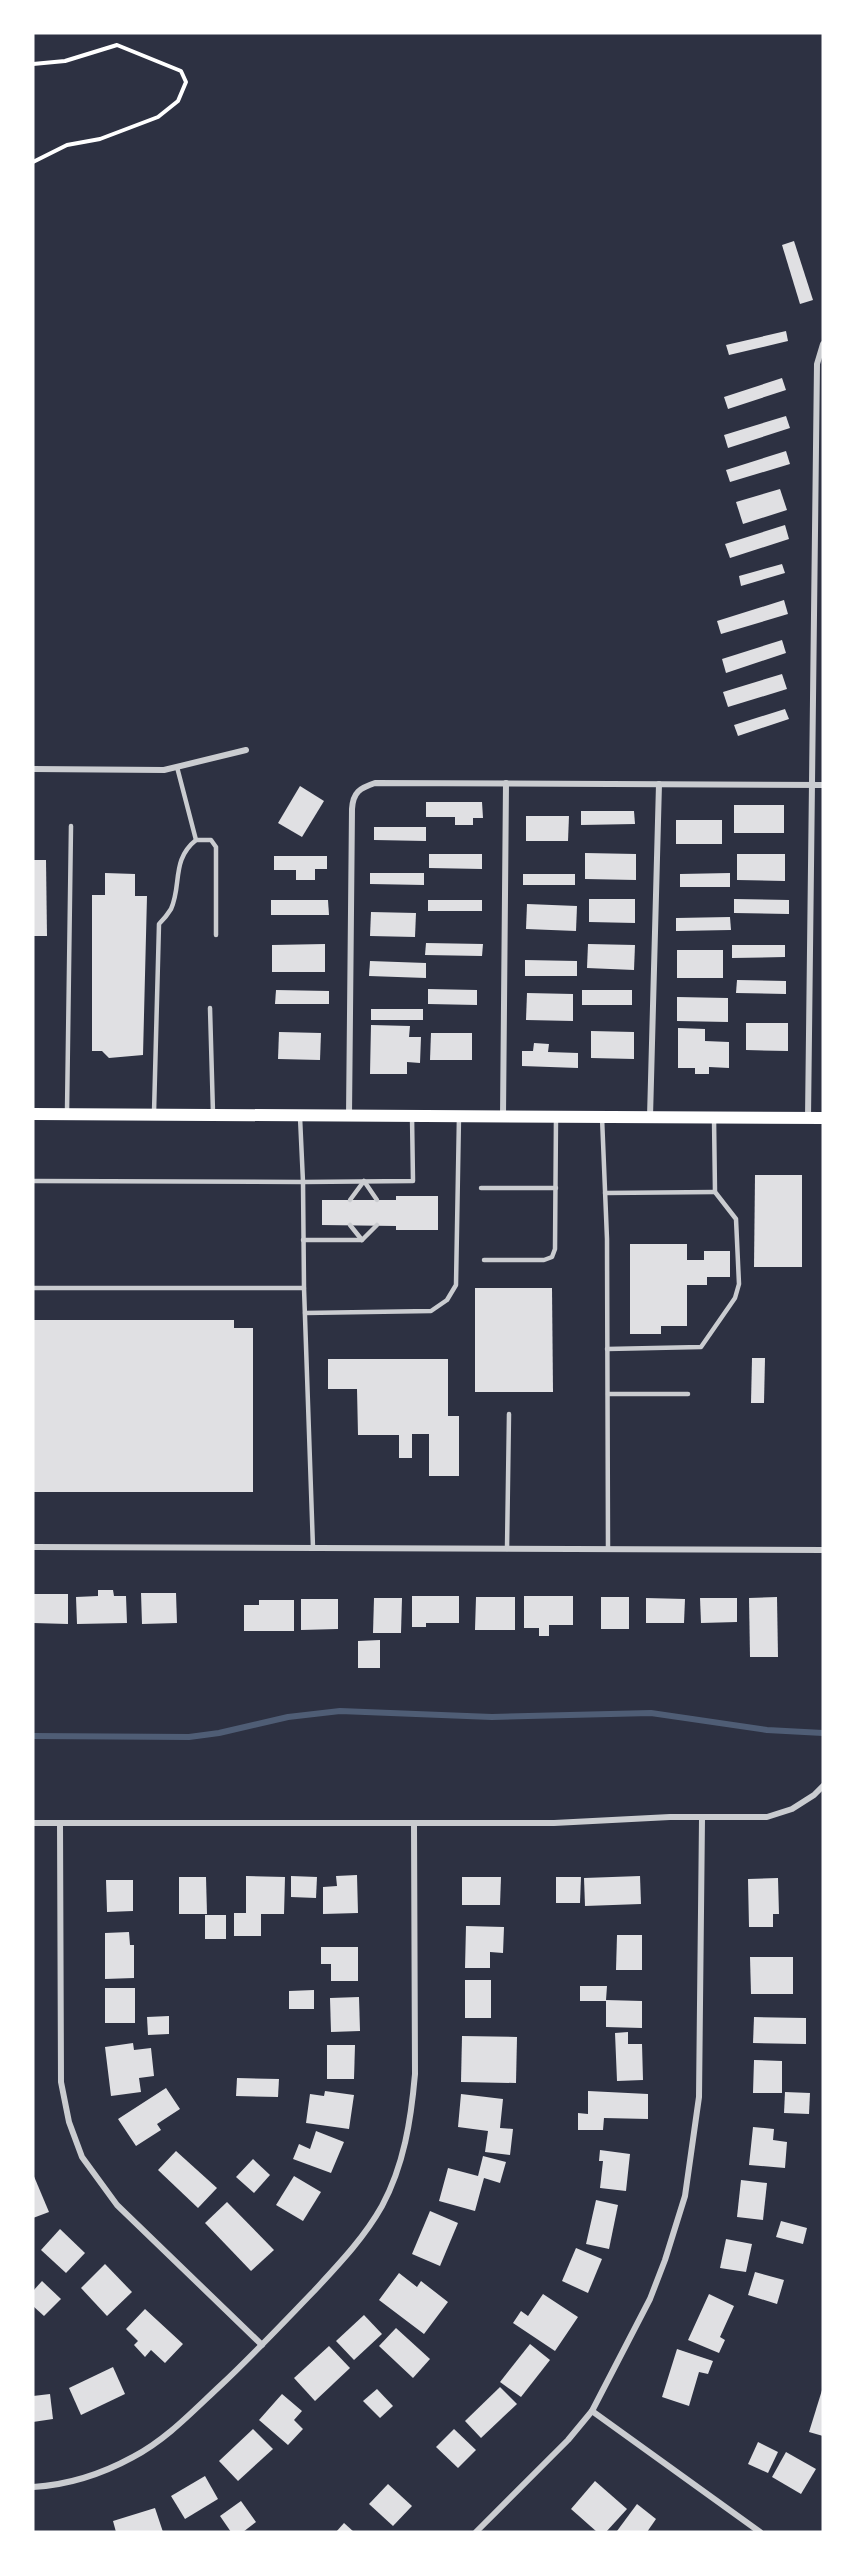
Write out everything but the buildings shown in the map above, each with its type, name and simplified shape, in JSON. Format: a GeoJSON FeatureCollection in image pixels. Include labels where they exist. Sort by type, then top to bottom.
{"type":"FeatureCollection","features":[{"type":"Feature","properties":{"kind":"main road"},"geometry":{"type":"LineString","coordinates":[[33,1114],[823,1118]]}},
{"type":"Feature","properties":{"kind":"street"},"geometry":{"type":"LineString","coordinates":[[808,1118],[817,364],[823,344]]}},
{"type":"Feature","properties":{"kind":"street"},"geometry":{"type":"LineString","coordinates":[[33,769],[164,770],[246,750]]}},
{"type":"Feature","properties":{"kind":"street"},"geometry":{"type":"LineString","coordinates":[[349,1116],[352,798],[360,788],[375,783],[823,785]]}},
{"type":"Feature","properties":{"kind":"street"},"geometry":{"type":"LineString","coordinates":[[503,1117],[506,783]]}},
{"type":"Feature","properties":{"kind":"street"},"geometry":{"type":"LineString","coordinates":[[650,1117],[659,784]]}},
{"type":"Feature","properties":{"kind":"street"},"geometry":{"type":"LineString","coordinates":[[33,1547],[823,1550]]}},
{"type":"Feature","properties":{"kind":"street"},"geometry":{"type":"LineString","coordinates":[[33,1823],[554,1823],[670,1817],[702,1819],[767,1817],[792,1809],[823,1786]]}},
{"type":"Feature","properties":{"kind":"street"},"geometry":{"type":"LineString","coordinates":[[476,2532],[568,2440],[592,2411],[650,2299],[665,2260],[688,2176],[699,2097],[702,1819]]}},
{"type":"Feature","properties":{"kind":"street"},"geometry":{"type":"LineString","coordinates":[[60,1823],[61,2082],[69,2122],[82,2157],[117,2205],[262,2345]]}},
{"type":"Feature","properties":{"kind":"street"},"geometry":{"type":"LineString","coordinates":[[33,2487],[89,2476],[134,2457],[175,2428],[262,2345],[355,2247],[382,2206],[402,2160],[412,2107],[415,2074],[414,1824]]}},
{"type":"Feature","properties":{"kind":"street"},"geometry":{"type":"LineString","coordinates":[[592,2411],[760,2532]]}},
{"type":"Feature","properties":{"kind":"lane"},"geometry":{"type":"LineString","coordinates":[[177,767],[196,840]]}},
{"type":"Feature","properties":{"kind":"lane"},"geometry":{"type":"LineString","coordinates":[[67,1114],[71,826]]}},
{"type":"Feature","properties":{"kind":"lane"},"geometry":{"type":"LineString","coordinates":[[154,1115],[159,924],[171,909],[177,874],[186,848],[196,840],[211,840],[216,846],[216,935]]}},
{"type":"Feature","properties":{"kind":"lane"},"geometry":{"type":"LineString","coordinates":[[210,1008],[214,1115]]}},
{"type":"Feature","properties":{"kind":"lane"},"geometry":{"type":"LineString","coordinates":[[300,1116],[313,1548]]}},
{"type":"Feature","properties":{"kind":"lane"},"geometry":{"type":"LineString","coordinates":[[33,1181],[413,1181],[412,1116]]}},
{"type":"Feature","properties":{"kind":"lane"},"geometry":{"type":"LineString","coordinates":[[305,1313],[431,1311],[447,1300],[456,1285],[459,1116]]}},
{"type":"Feature","properties":{"kind":"lane"},"geometry":{"type":"LineString","coordinates":[[484,1260],[544,1260],[552,1257],[556,1188],[556,1117]]}},
{"type":"Feature","properties":{"kind":"lane"},"geometry":{"type":"LineString","coordinates":[[602,1117],[608,1349],[608,1549]]}},
{"type":"Feature","properties":{"kind":"lane"},"geometry":{"type":"LineString","coordinates":[[608,1349],[695,1348],[706,1343],[735,1298],[739,1284],[736,1219],[715,1192],[714,1118]]}},
{"type":"Feature","properties":{"kind":"lane"},"geometry":{"type":"LineString","coordinates":[[350,1200],[363,1182]]}},
{"type":"Feature","properties":{"kind":"lane"},"geometry":{"type":"LineString","coordinates":[[363,1182],[377,1200]]}},
{"type":"Feature","properties":{"kind":"lane"},"geometry":{"type":"LineString","coordinates":[[481,1188],[556,1188]]}},
{"type":"Feature","properties":{"kind":"lane"},"geometry":{"type":"LineString","coordinates":[[604,1193],[715,1192]]}},
{"type":"Feature","properties":{"kind":"lane"},"geometry":{"type":"LineString","coordinates":[[350,1226],[362,1240]]}},
{"type":"Feature","properties":{"kind":"lane"},"geometry":{"type":"LineString","coordinates":[[303,1240],[362,1240],[377,1226]]}},
{"type":"Feature","properties":{"kind":"lane"},"geometry":{"type":"LineString","coordinates":[[33,1288],[304,1288]]}},
{"type":"Feature","properties":{"kind":"lane"},"geometry":{"type":"LineString","coordinates":[[608,1394],[688,1394]]}},
{"type":"Feature","properties":{"kind":"lane"},"geometry":{"type":"LineString","coordinates":[[507,1549],[509,1414]]}},
{"type":"Feature","properties":{"kind":"path"},"geometry":{"type":"LineString","coordinates":[[33,64],[65,61],[117,45],[181,71],[186,82],[178,101],[158,117],[100,139],[67,145],[33,162]]}},
{"type":"Feature","properties":{"kind":"waterway"},"geometry":{"type":"LineString","coordinates":[[33,1736],[189,1737],[219,1733],[288,1717],[340,1711],[492,1717],[651,1713],[767,1730],[823,1733]]}}]}
